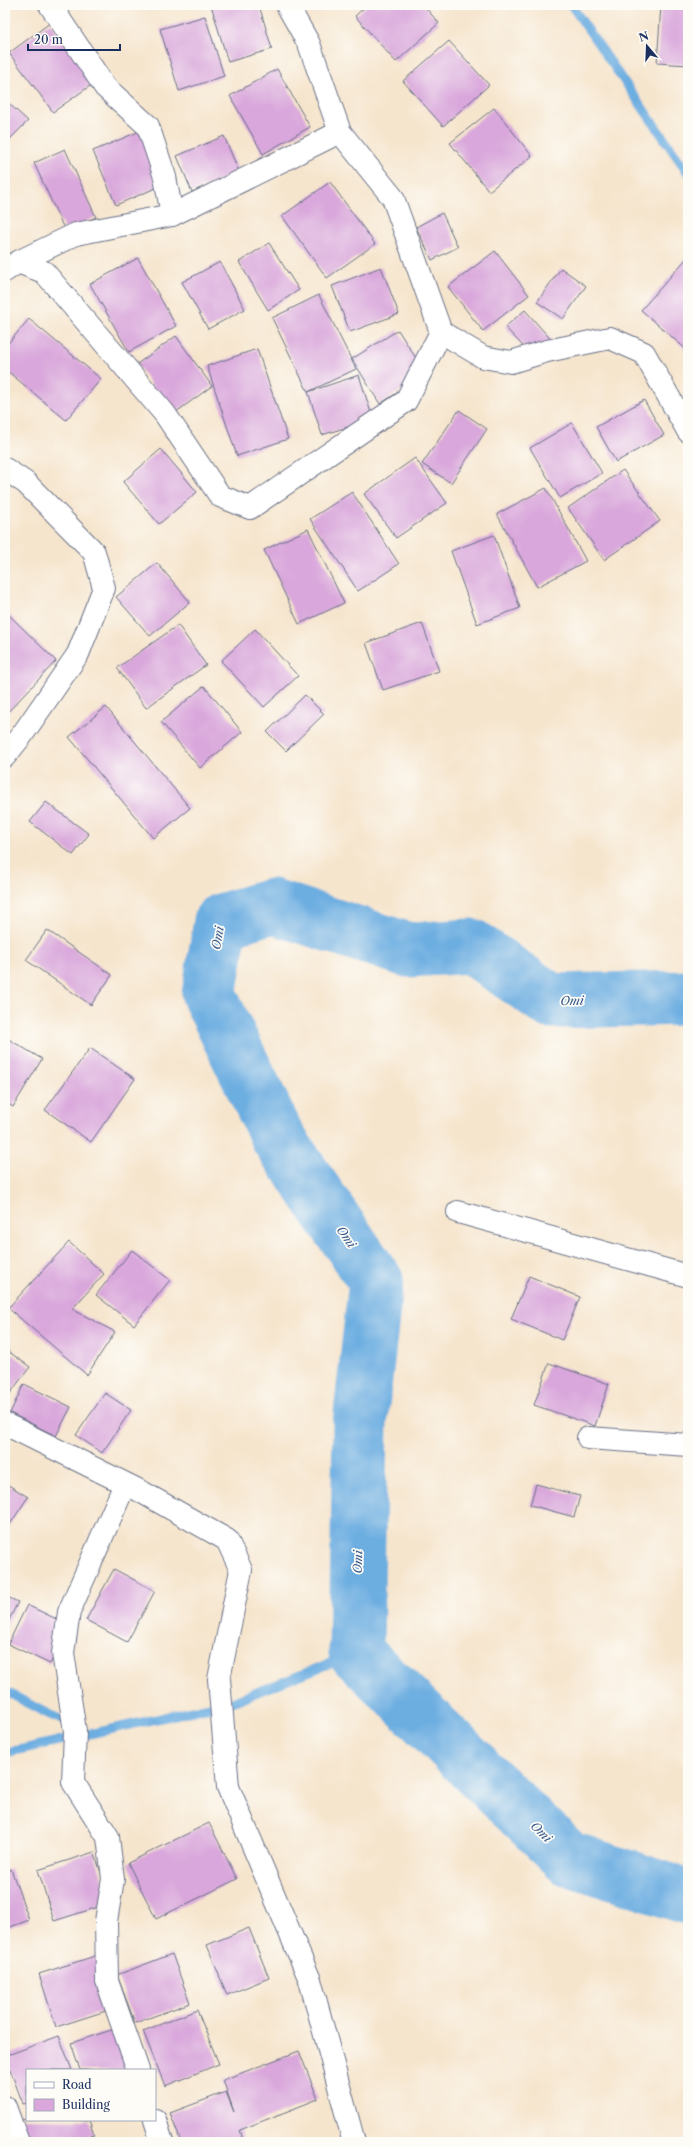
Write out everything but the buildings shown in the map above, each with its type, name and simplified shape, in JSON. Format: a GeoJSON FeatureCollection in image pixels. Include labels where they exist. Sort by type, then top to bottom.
{"type":"FeatureCollection","features":[{"type":"Feature","properties":{"kind":"street"},"geometry":{"type":"LineString","coordinates":[[50,5],[105,86],[148,126],[165,177],[172,215]]}},
{"type":"Feature","properties":{"kind":"street"},"geometry":{"type":"LineString","coordinates":[[287,5],[309,44],[340,132],[393,198],[440,332],[483,356],[511,362],[547,351],[610,338],[644,353],[688,430]]}},
{"type":"Feature","properties":{"kind":"street"},"geometry":{"type":"LineString","coordinates":[[12,266],[76,234],[172,215],[340,132]]}},
{"type":"Feature","properties":{"kind":"street"},"geometry":{"type":"LineString","coordinates":[[12,266],[44,272],[164,414],[220,496],[250,508],[406,401],[440,332]]}},
{"type":"Feature","properties":{"kind":"street"},"geometry":{"type":"LineString","coordinates":[[5,469],[26,483],[94,552],[104,588],[78,654],[22,735],[5,756]]}},
{"type":"Feature","properties":{"kind":"street"},"geometry":{"type":"LineString","coordinates":[[458,1212],[688,1276]]}},
{"type":"Feature","properties":{"kind":"street"},"geometry":{"type":"LineString","coordinates":[[5,1424],[125,1484],[228,1540],[241,1570],[219,1679],[228,1788],[310,1980],[354,2142]]}},
{"type":"Feature","properties":{"kind":"street"},"geometry":{"type":"LineString","coordinates":[[588,1438],[688,1445]]}},
{"type":"Feature","properties":{"kind":"street"},"geometry":{"type":"LineString","coordinates":[[125,1484],[69,1612],[63,1653],[75,1731],[73,1782],[108,1837],[111,1858],[113,1878],[106,1921],[107,1981],[138,2069]]}},
{"type":"Feature","properties":{"kind":"street"},"geometry":{"type":"LineString","coordinates":[[5,2107],[18,2142]]}},
{"type":"Feature","properties":{"kind":"street"},"geometry":{"type":"LineString","coordinates":[[155,2121],[162,2142]]}},
{"type":"Feature","properties":{"kind":"waterway"},"geometry":{"type":"LineString","coordinates":[[571,5],[688,173]]}},
{"type":"Feature","properties":{"kind":"waterway","name":"Omi"},"geometry":{"type":"LineString","coordinates":[[688,998],[551,1001],[471,946],[408,950],[272,906],[221,921],[209,995],[278,1138],[376,1281],[360,1423],[356,1653],[568,1858],[688,1897]]}},
{"type":"Feature","properties":{"kind":"waterway"},"geometry":{"type":"LineString","coordinates":[[5,1753],[232,1702],[356,1653]]}},
{"type":"Feature","properties":{"kind":"waterway"},"geometry":{"type":"LineString","coordinates":[[5,1691],[48,1714],[74,1725]]}}]}
